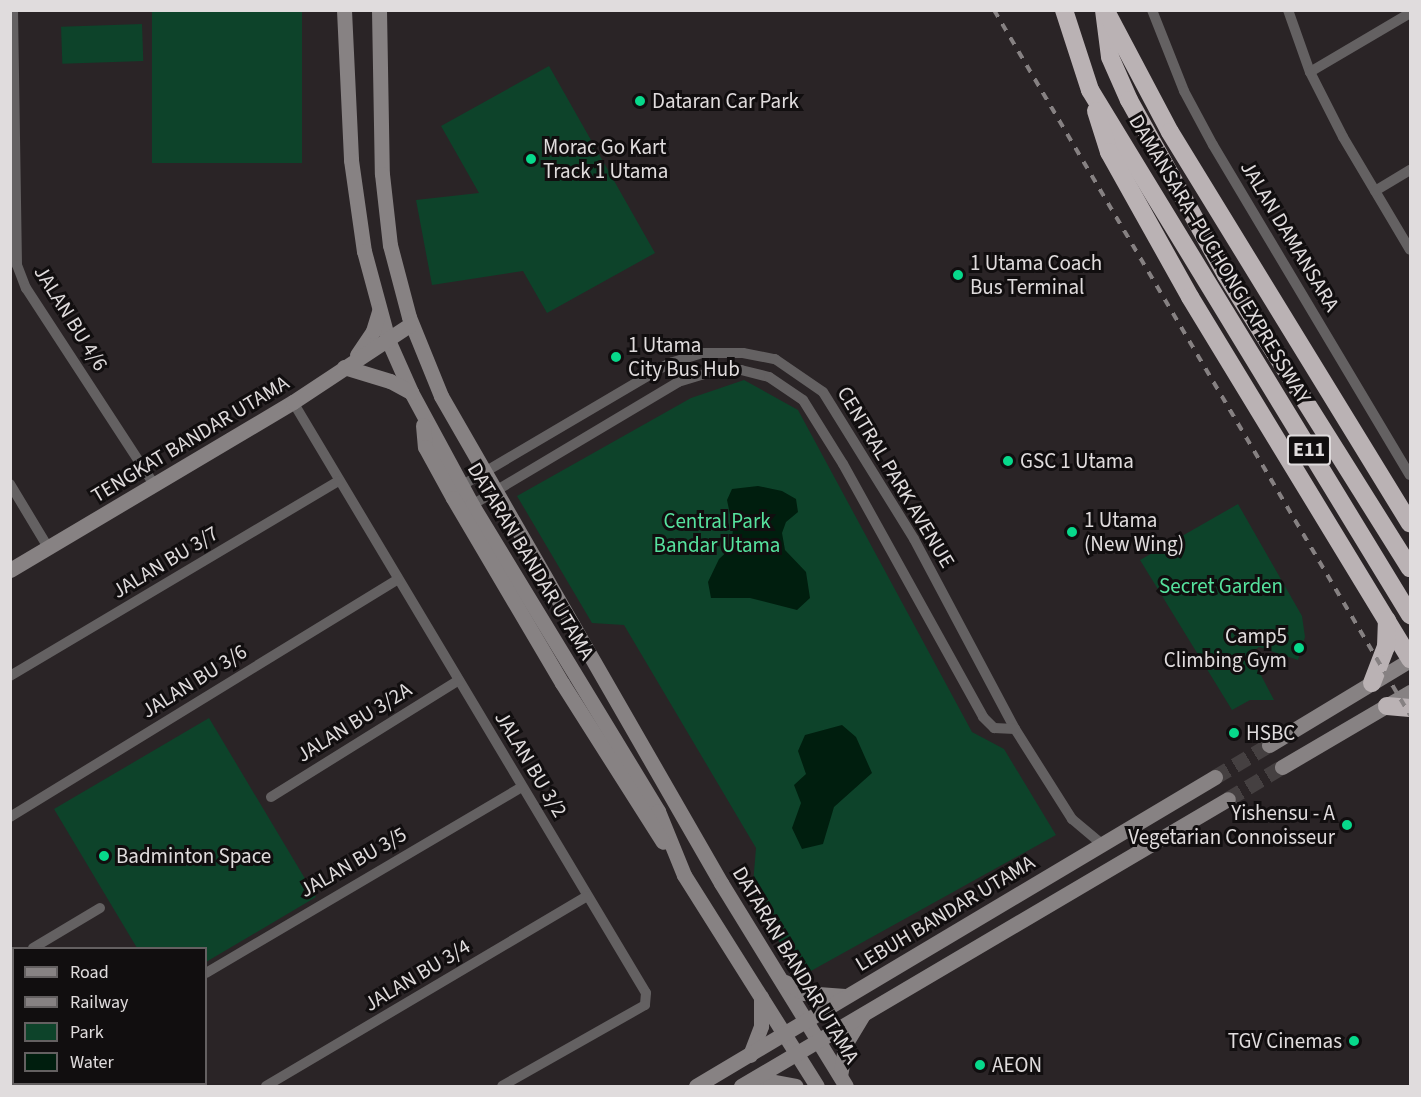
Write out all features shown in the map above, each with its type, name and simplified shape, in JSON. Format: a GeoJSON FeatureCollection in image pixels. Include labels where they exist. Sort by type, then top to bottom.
{"type":"FeatureCollection","features":[{"type":"Feature","properties":{"kind":"highway","name":"DAMANSARA–PUCHONG EXPRESSWAY"},"geometry":{"type":"LineString","coordinates":[[1064,10],[1090,90],[1171,219],[1207,284],[1410,617]]}},
{"type":"Feature","properties":{"kind":"highway","name":"DAMANSARA–PUCHONG EXPRESSWAY"},"geometry":{"type":"LineString","coordinates":[[1105,10],[1110,57],[1129,100],[1226,275],[1410,568]]}},
{"type":"Feature","properties":{"kind":"highway"},"geometry":{"type":"LineString","coordinates":[[1105,10],[1170,132],[1410,523]]}},
{"type":"Feature","properties":{"kind":"highway"},"geometry":{"type":"LineString","coordinates":[[1090,90],[1109,153],[1190,297],[1410,659]]}},
{"type":"Feature","properties":{"kind":"highway"},"geometry":{"type":"LineString","coordinates":[[1385,617],[1410,617]]}},
{"type":"Feature","properties":{"kind":"highway"},"geometry":{"type":"LineString","coordinates":[[1372,683],[1386,647],[1385,617]]}},
{"type":"Feature","properties":{"kind":"highway"},"geometry":{"type":"LineString","coordinates":[[1387,706],[1410,708]]}},
{"type":"Feature","properties":{"kind":"main road","name":"DATARAN BANDAR UTAMA"},"geometry":{"type":"LineString","coordinates":[[344,10],[351,160],[364,251],[388,340],[422,419],[658,811],[684,875],[817,1086]]}},
{"type":"Feature","properties":{"kind":"main road","name":"DATARAN BANDAR UTAMA"},"geometry":{"type":"LineString","coordinates":[[379,10],[382,174],[395,275],[414,331],[441,396],[482,474],[733,903],[783,980],[843,1081]]}},
{"type":"Feature","properties":{"kind":"main road"},"geometry":{"type":"LineString","coordinates":[[379,311],[362,349],[344,367],[390,381],[411,393]]}},
{"type":"Feature","properties":{"kind":"main road","name":"TENGKAT BANDAR UTAMA"},"geometry":{"type":"LineString","coordinates":[[10,570],[49,549],[293,402],[388,340],[414,331]]}},
{"type":"Feature","properties":{"kind":"main road"},"geometry":{"type":"LineString","coordinates":[[422,419],[425,447],[453,498],[562,683],[684,875]]}},
{"type":"Feature","properties":{"kind":"main road"},"geometry":{"type":"LineString","coordinates":[[1269,745],[1410,659]]}},
{"type":"Feature","properties":{"kind":"main road"},"geometry":{"type":"LineString","coordinates":[[1282,767],[1410,692]]}},
{"type":"Feature","properties":{"kind":"main road","name":"LEBUH BANDAR UTAMA"},"geometry":{"type":"LineString","coordinates":[[696,1086],[1215,777]]}},
{"type":"Feature","properties":{"kind":"main road","name":"LEBUH BANDAR UTAMA"},"geometry":{"type":"LineString","coordinates":[[818,1040],[1228,799]]}},
{"type":"Feature","properties":{"kind":"main road"},"geometry":{"type":"LineString","coordinates":[[783,980],[804,993],[848,995]]}},
{"type":"Feature","properties":{"kind":"main road"},"geometry":{"type":"LineString","coordinates":[[750,1055],[761,1026],[761,997]]}},
{"type":"Feature","properties":{"kind":"main road"},"geometry":{"type":"LineString","coordinates":[[843,1081],[846,1043],[867,1010]]}},
{"type":"Feature","properties":{"kind":"main road"},"geometry":{"type":"LineString","coordinates":[[744,1084],[818,1040]]}},
{"type":"Feature","properties":{"kind":"main road"},"geometry":{"type":"LineString","coordinates":[[744,1084],[770,1081],[796,1086]]}},
{"type":"Feature","properties":{"kind":"street","name":"JALAN BU 4/6"},"geometry":{"type":"LineString","coordinates":[[14,10],[12,24],[14,265],[26,288],[154,484]]}},
{"type":"Feature","properties":{"kind":"street","name":"JALAN DAMANSARA"},"geometry":{"type":"LineString","coordinates":[[1152,10],[1184,91],[1213,145],[1410,475]]}},
{"type":"Feature","properties":{"kind":"street"},"geometry":{"type":"LineString","coordinates":[[1288,10],[1310,72],[1410,250]]}},
{"type":"Feature","properties":{"kind":"street"},"geometry":{"type":"LineString","coordinates":[[1310,72],[1410,13]]}},
{"type":"Feature","properties":{"kind":"street"},"geometry":{"type":"LineString","coordinates":[[1375,191],[1410,170]]}},
{"type":"Feature","properties":{"kind":"street","name":"CENTRAL PARK AVENUE"},"geometry":{"type":"LineString","coordinates":[[461,486],[670,363],[703,353],[743,353],[775,359],[823,393],[914,539],[1015,729],[1072,819],[1102,844]]}},
{"type":"Feature","properties":{"kind":"street","name":"CENTRAL PARK AVENUE"},"geometry":{"type":"LineString","coordinates":[[472,505],[678,382],[713,371],[741,370],[769,377],[803,399],[843,464],[983,717],[994,728],[1015,729]]}},
{"type":"Feature","properties":{"kind":"street","name":"JALAN BU 3/2"},"geometry":{"type":"LineString","coordinates":[[293,402],[646,993],[645,1005],[502,1086]]}},
{"type":"Feature","properties":{"kind":"street","name":"JALAN BU 3/7"},"geometry":{"type":"LineString","coordinates":[[10,676],[339,481]]}},
{"type":"Feature","properties":{"kind":"street"},"geometry":{"type":"LineString","coordinates":[[10,484],[49,549]]}},
{"type":"Feature","properties":{"kind":"street","name":"JALAN BU 3/6"},"geometry":{"type":"LineString","coordinates":[[10,817],[398,579]]}},
{"type":"Feature","properties":{"kind":"street","name":"JALAN BU 3/2A"},"geometry":{"type":"LineString","coordinates":[[271,797],[459,680]]}},
{"type":"Feature","properties":{"kind":"street","name":"JALAN BU 3/5"},"geometry":{"type":"LineString","coordinates":[[207,972],[522,787]]}},
{"type":"Feature","properties":{"kind":"street","name":"JALAN BU 3/4"},"geometry":{"type":"LineString","coordinates":[[266,1086],[587,896]]}},
{"type":"Feature","properties":{"kind":"street"},"geometry":{"type":"LineString","coordinates":[[35,947],[100,908]]}},
{"type":"Feature","properties":{"kind":"green space"},"geometry":{"type":"Polygon","coordinates":[[[152,11],[302,11],[302,163],[152,163],[152,11]]]}},
{"type":"Feature","properties":{"kind":"green space"},"geometry":{"type":"Polygon","coordinates":[[[142,24],[143,61],[62,64],[61,27],[142,24]]]}},
{"type":"Feature","properties":{"kind":"green space","name":"Morac Go Kart Track 1 Utama"},"geometry":{"type":"Polygon","coordinates":[[[549,66],[655,253],[547,313],[523,271],[432,285],[416,200],[479,193],[441,126],[549,66]]]}},
{"type":"Feature","properties":{"kind":"green space","name":"Central Park Bandar Utama"},"geometry":{"type":"Polygon","coordinates":[[[744,380],[798,410],[972,732],[1004,749],[1056,835],[800,977],[752,896],[756,848],[624,625],[592,623],[517,496],[691,398],[744,380]]]}},
{"type":"Feature","properties":{"kind":"green space","name":"Secret Garden"},"geometry":{"type":"Polygon","coordinates":[[[1238,504],[1302,616],[1305,637],[1298,660],[1259,647],[1250,654],[1274,700],[1250,700],[1232,710],[1140,560],[1238,504]]]}},
{"type":"Feature","properties":{"kind":"green space"},"geometry":{"type":"Polygon","coordinates":[[[209,718],[316,897],[207,961],[207,947],[136,947],[54,809],[209,718]]]}},
{"type":"Feature","properties":{"kind":"water"},"geometry":{"type":"Polygon","coordinates":[[[758,486],[782,491],[796,499],[798,512],[786,522],[782,533],[785,550],[806,572],[810,598],[797,610],[750,598],[711,598],[708,582],[719,559],[731,548],[733,529],[727,500],[732,489],[758,486]]]}},
{"type":"Feature","properties":{"kind":"water"},"geometry":{"type":"Polygon","coordinates":[[[842,725],[856,737],[872,773],[834,807],[823,844],[802,849],[792,828],[801,803],[794,785],[806,774],[798,751],[805,735],[842,725]]]}},
{"type":"Feature","properties":{"kind":"tunnel"},"geometry":{"type":"LineString","coordinates":[[1215,777],[1269,745]]}},
{"type":"Feature","properties":{"kind":"tunnel"},"geometry":{"type":"LineString","coordinates":[[1228,799],[1282,767]]}},
{"type":"Feature","properties":{"kind":"railway"},"geometry":{"type":"LineString","coordinates":[[994,10],[1410,715]]}},
{"type":"Feature","properties":{"kind":"place","name":"Dataran Car Park"},"geometry":{"type":"Point","coordinates":[640,101]}},
{"type":"Feature","properties":{"kind":"place","name":"Morac Go Kart Track 1 Utama"},"geometry":{"type":"Point","coordinates":[531,159]}},
{"type":"Feature","properties":{"kind":"place","name":"1 Utama Coach Bus Terminal"},"geometry":{"type":"Point","coordinates":[958,275]}},
{"type":"Feature","properties":{"kind":"place","name":"1 Utama City Bus Hub"},"geometry":{"type":"Point","coordinates":[616,357]}},
{"type":"Feature","properties":{"kind":"place","name":"GSC 1 Utama"},"geometry":{"type":"Point","coordinates":[1008,461]}},
{"type":"Feature","properties":{"kind":"place","name":"1 Utama (New Wing)"},"geometry":{"type":"Point","coordinates":[1072,532]}},
{"type":"Feature","properties":{"kind":"place","name":"Camp5 Climbing Gym"},"geometry":{"type":"Point","coordinates":[1299,648]}},
{"type":"Feature","properties":{"kind":"place","name":"HSBC"},"geometry":{"type":"Point","coordinates":[1234,733]}},
{"type":"Feature","properties":{"kind":"place","name":"Yishensu - A Vegetarian Connoisseur"},"geometry":{"type":"Point","coordinates":[1347,825]}},
{"type":"Feature","properties":{"kind":"place","name":"Badminton Space"},"geometry":{"type":"Point","coordinates":[104,856]}},
{"type":"Feature","properties":{"kind":"place","name":"TGV Cinemas"},"geometry":{"type":"Point","coordinates":[1354,1041]}},
{"type":"Feature","properties":{"kind":"place","name":"AEON"},"geometry":{"type":"Point","coordinates":[980,1065]}}]}
